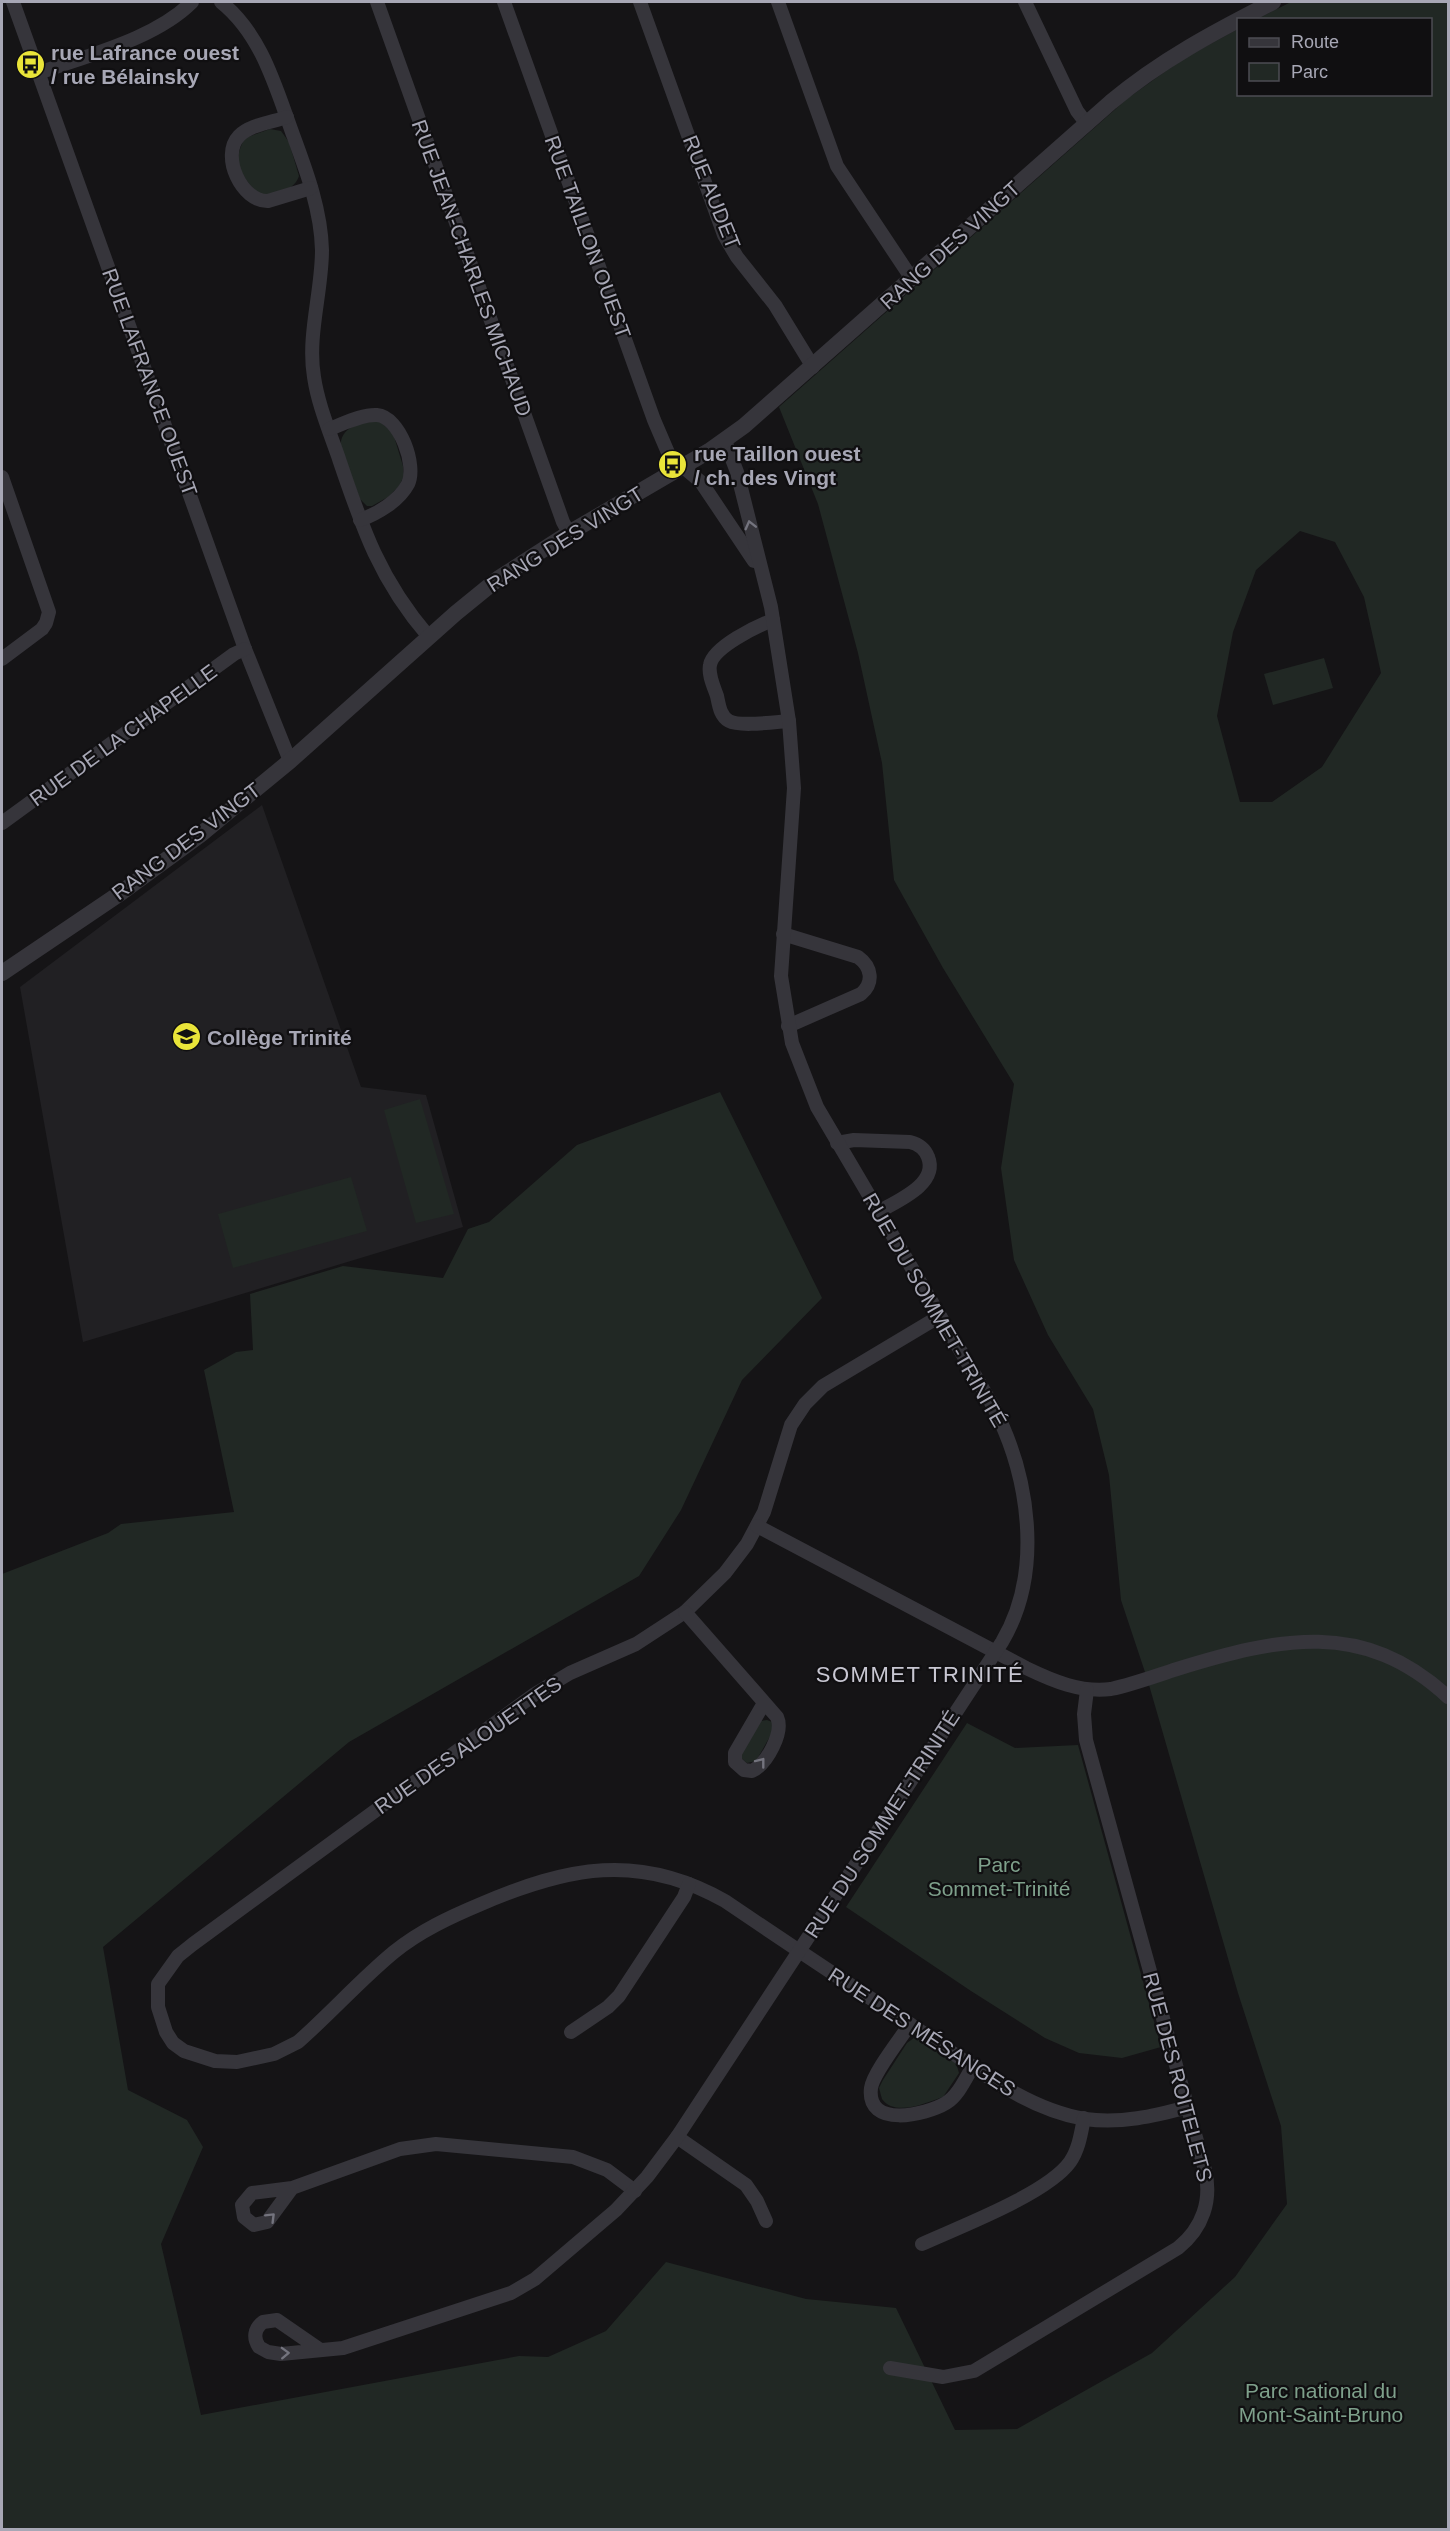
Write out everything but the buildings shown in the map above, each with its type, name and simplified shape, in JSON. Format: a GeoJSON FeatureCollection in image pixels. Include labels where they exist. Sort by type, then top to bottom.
{"type":"FeatureCollection","features":[{"type":"Feature","properties":{"kind":"street","name":"RUE LAFRANCE OUEST"},"geometry":{"type":"LineString","coordinates":[[13,2],[245,649],[290,761]]}},
{"type":"Feature","properties":{"kind":"street"},"geometry":{"type":"LineString","coordinates":[[39,73],[149,31],[170,20],[192,2]]}},
{"type":"Feature","properties":{"kind":"street"},"geometry":{"type":"LineString","coordinates":[[221,2],[244,26],[261,52],[287,117],[319,219],[322,253],[313,369],[328,429],[360,520],[380,566],[391,587],[429,637]]}},
{"type":"Feature","properties":{"kind":"street","name":"RUE JEAN-CHARLES MICHAUD"},"geometry":{"type":"LineString","coordinates":[[377,2],[563,522],[569,533]]}},
{"type":"Feature","properties":{"kind":"street","name":"RUE TAILLON OUEST"},"geometry":{"type":"LineString","coordinates":[[504,2],[654,420],[669,454],[681,467]]}},
{"type":"Feature","properties":{"kind":"street","name":"RUE AUDET"},"geometry":{"type":"LineString","coordinates":[[640,2],[724,235],[737,257],[778,310],[813,367]]}},
{"type":"Feature","properties":{"kind":"street"},"geometry":{"type":"LineString","coordinates":[[778,2],[837,166],[912,279]]}},
{"type":"Feature","properties":{"kind":"street"},"geometry":{"type":"LineString","coordinates":[[1025,2],[1077,111],[1087,124]]}},
{"type":"Feature","properties":{"kind":"street","name":"RANG DES VINGT"},"geometry":{"type":"LineString","coordinates":[[1242,18],[1273,2]]}},
{"type":"Feature","properties":{"kind":"street","name":"RANG DES VINGT"},"geometry":{"type":"LineString","coordinates":[[2,973],[168,859],[290,761],[499,578],[569,533],[725,441],[813,367],[1133,84],[1177,52],[1237,21]]}},
{"type":"Feature","properties":{"kind":"street"},"geometry":{"type":"LineString","coordinates":[[287,117],[248,130],[239,136],[232,149],[236,172],[246,192],[261,201],[274,200],[311,188]]}},
{"type":"Feature","properties":{"kind":"street"},"geometry":{"type":"LineString","coordinates":[[328,429],[376,415],[391,420],[400,433],[409,464],[409,482],[399,495],[384,508],[360,520]]}},
{"type":"Feature","properties":{"kind":"street","name":"RUE DU SOMMET-TRINITÉ"},"geometry":{"type":"LineString","coordinates":[[319,2349],[354,2345],[517,2290],[535,2279],[635,2191],[677,2137],[996,1652],[1012,1620],[1022,1582],[1027,1530],[1025,1494],[1012,1447],[1000,1420],[837,1143],[806,1085],[788,1026],[782,976],[794,788],[789,721],[765,582],[737,472],[725,441]]}},
{"type":"Feature","properties":{"kind":"street","name":"RUE DU SOMMET-TRINITÉ"},"geometry":{"type":"LineString","coordinates":[[681,467],[695,475],[701,482],[749,551],[765,582]]}},
{"type":"Feature","properties":{"kind":"street"},"geometry":{"type":"LineString","coordinates":[[2,477],[49,612],[48,620],[42,629],[2,659]]}},
{"type":"Feature","properties":{"kind":"street"},"geometry":{"type":"LineString","coordinates":[[773,620],[756,627],[717,652],[711,660],[710,671],[720,710],[728,720],[738,723],[789,721]]}},
{"type":"Feature","properties":{"kind":"street","name":"RUE DE LA CHAPELLE"},"geometry":{"type":"LineString","coordinates":[[2,823],[234,654],[245,649]]}},
{"type":"Feature","properties":{"kind":"street"},"geometry":{"type":"LineString","coordinates":[[783,934],[858,957],[867,965],[870,975],[868,986],[861,994],[788,1026]]}},
{"type":"Feature","properties":{"kind":"street"},"geometry":{"type":"LineString","coordinates":[[837,1143],[854,1140],[910,1142],[918,1144],[926,1152],[930,1167],[924,1182],[878,1212]]}},
{"type":"Feature","properties":{"kind":"street","name":"RUE DES ALOUETTES"},"geometry":{"type":"LineString","coordinates":[[157,2000],[160,1980],[181,1953],[469,1741],[535,1694],[570,1673],[636,1644],[685,1612],[730,1567],[757,1526],[769,1496],[791,1425],[805,1404],[823,1386],[940,1316]]}},
{"type":"Feature","properties":{"kind":"street"},"geometry":{"type":"LineString","coordinates":[[757,1526],[1050,1680],[1086,1690],[1122,1687],[1257,1646],[1287,1641],[1315,1640],[1354,1646],[1382,1655],[1416,1672],[1449,1697]]}},
{"type":"Feature","properties":{"kind":"street"},"geometry":{"type":"LineString","coordinates":[[685,1612],[764,1703],[779,1721],[779,1731],[760,1766],[752,1771],[744,1770],[737,1765],[735,1754],[764,1703]]}},
{"type":"Feature","properties":{"kind":"street","name":"RUE DES ROITELETS"},"geometry":{"type":"LineString","coordinates":[[890,2368],[943,2377],[974,2371],[1184,2244],[1203,2216],[1208,2190],[1205,2170],[1086,1740],[1084,1714],[1086,1690]]}},
{"type":"Feature","properties":{"kind":"street","name":"RUE DES MÉSANGES"},"geometry":{"type":"LineString","coordinates":[[157,2000],[168,2036],[180,2049],[216,2061],[230,2063],[252,2060],[280,2052],[298,2042],[393,1953],[421,1933],[447,1919],[528,1884],[595,1869],[638,1872],[689,1884],[725,1901],[1032,2103],[1084,2118],[1132,2120],[1188,2107]]}},
{"type":"Feature","properties":{"kind":"street"},"geometry":{"type":"LineString","coordinates":[[571,2032],[608,2007],[619,1996],[684,1897],[689,1884]]}},
{"type":"Feature","properties":{"kind":"street"},"geometry":{"type":"LineString","coordinates":[[910,2024],[872,2085],[873,2101],[884,2113],[899,2116],[945,2103],[952,2098],[974,2066]]}},
{"type":"Feature","properties":{"kind":"street"},"geometry":{"type":"LineString","coordinates":[[922,2244],[1002,2209],[1056,2177],[1076,2153],[1084,2118]]}},
{"type":"Feature","properties":{"kind":"street"},"geometry":{"type":"LineString","coordinates":[[677,2137],[746,2185],[757,2201],[766,2221]]}},
{"type":"Feature","properties":{"kind":"street"},"geometry":{"type":"LineString","coordinates":[[292,2188],[400,2149],[436,2144],[573,2157],[607,2170],[635,2191]]}},
{"type":"Feature","properties":{"kind":"shaded area","name":"Collège Trinité"},"geometry":{"type":"Polygon","coordinates":[[[262,805],[361,1087],[426,1095],[463,1227],[83,1342],[20,987],[262,805]]]}},
{"type":"Feature","properties":{"kind":"green space","name":"Parc national du Mont-Saint-Bruno"},"geometry":{"type":"Polygon","coordinates":[[[1291,2],[1448,2],[1448,2529],[2,2530],[2,1574],[108,1533],[121,1524],[234,1512],[204,1370],[236,1352],[253,1350],[250,1294],[343,1266],[443,1278],[468,1229],[489,1222],[577,1145],[720,1092],[822,1298],[742,1380],[681,1510],[639,1576],[349,1742],[103,1947],[128,2090],[187,2120],[203,2147],[161,2244],[201,2415],[519,2356],[548,2357],[606,2331],[666,2262],[806,2299],[896,2308],[955,2430],[1017,2429],[1152,2353],[1235,2277],[1287,2204],[1281,2126],[1238,1993],[1147,1678],[1121,1600],[1109,1475],[1093,1409],[1048,1335],[1014,1260],[1001,1168],[1014,1084],[943,968],[894,880],[882,763],[858,653],[818,504],[779,407],[1128,98],[1183,59],[1237,30],[1237,96],[1432,96],[1432,18],[1259,18],[1291,2]],[[1300,531],[1256,570],[1233,632],[1217,716],[1240,802],[1272,802],[1322,767],[1381,673],[1364,597],[1335,542],[1300,531]]]}},
{"type":"Feature","properties":{"kind":"green space"},"geometry":{"type":"Polygon","coordinates":[[[270,129],[281,131],[289,142],[299,176],[293,186],[288,189],[270,194],[258,194],[240,168],[239,154],[245,138],[270,129]]]}},
{"type":"Feature","properties":{"kind":"green space"},"geometry":{"type":"Polygon","coordinates":[[[379,421],[393,433],[404,476],[399,486],[388,497],[372,506],[367,506],[360,499],[341,448],[341,441],[347,430],[359,424],[379,421]]]}},
{"type":"Feature","properties":{"kind":"green space"},"geometry":{"type":"Polygon","coordinates":[[[1324,658],[1333,688],[1273,705],[1264,674],[1324,658]]]}},
{"type":"Feature","properties":{"kind":"green space"},"geometry":{"type":"Polygon","coordinates":[[[420,1099],[454,1214],[416,1223],[384,1110],[420,1099]]]}},
{"type":"Feature","properties":{"kind":"green space"},"geometry":{"type":"Polygon","coordinates":[[[351,1177],[367,1231],[233,1268],[218,1214],[351,1177]]]}},
{"type":"Feature","properties":{"kind":"green space"},"geometry":{"type":"Polygon","coordinates":[[[761,1721],[772,1722],[773,1731],[756,1761],[747,1763],[742,1759],[742,1753],[761,1721]]]}},
{"type":"Feature","properties":{"kind":"green space","name":"Parc Sommet-Trinité"},"geometry":{"type":"Polygon","coordinates":[[[967,1723],[1015,1748],[1078,1745],[1161,2047],[1122,2058],[1079,2053],[1045,2038],[846,1907],[967,1723]]]}},
{"type":"Feature","properties":{"kind":"green space"},"geometry":{"type":"Polygon","coordinates":[[[914,2038],[956,2063],[959,2073],[943,2097],[911,2107],[895,2107],[882,2099],[879,2088],[907,2043],[914,2038]]]}},
{"type":"Feature","properties":{"kind":"place","name":"rue Lafrance ouest / rue Bélainsky"},"geometry":{"type":"Point","coordinates":[30,64]}},
{"type":"Feature","properties":{"kind":"place","name":"rue Taillon ouest / ch. des Vingt"},"geometry":{"type":"Point","coordinates":[673,465]}},
{"type":"Feature","properties":{"kind":"place","name":"Collège Trinité"},"geometry":{"type":"Point","coordinates":[186,1037]}},
{"type":"Feature","properties":{"kind":"district","name":"SOMMET TRINITÉ"},"geometry":{"type":"Point","coordinates":[920,1674]}}]}
